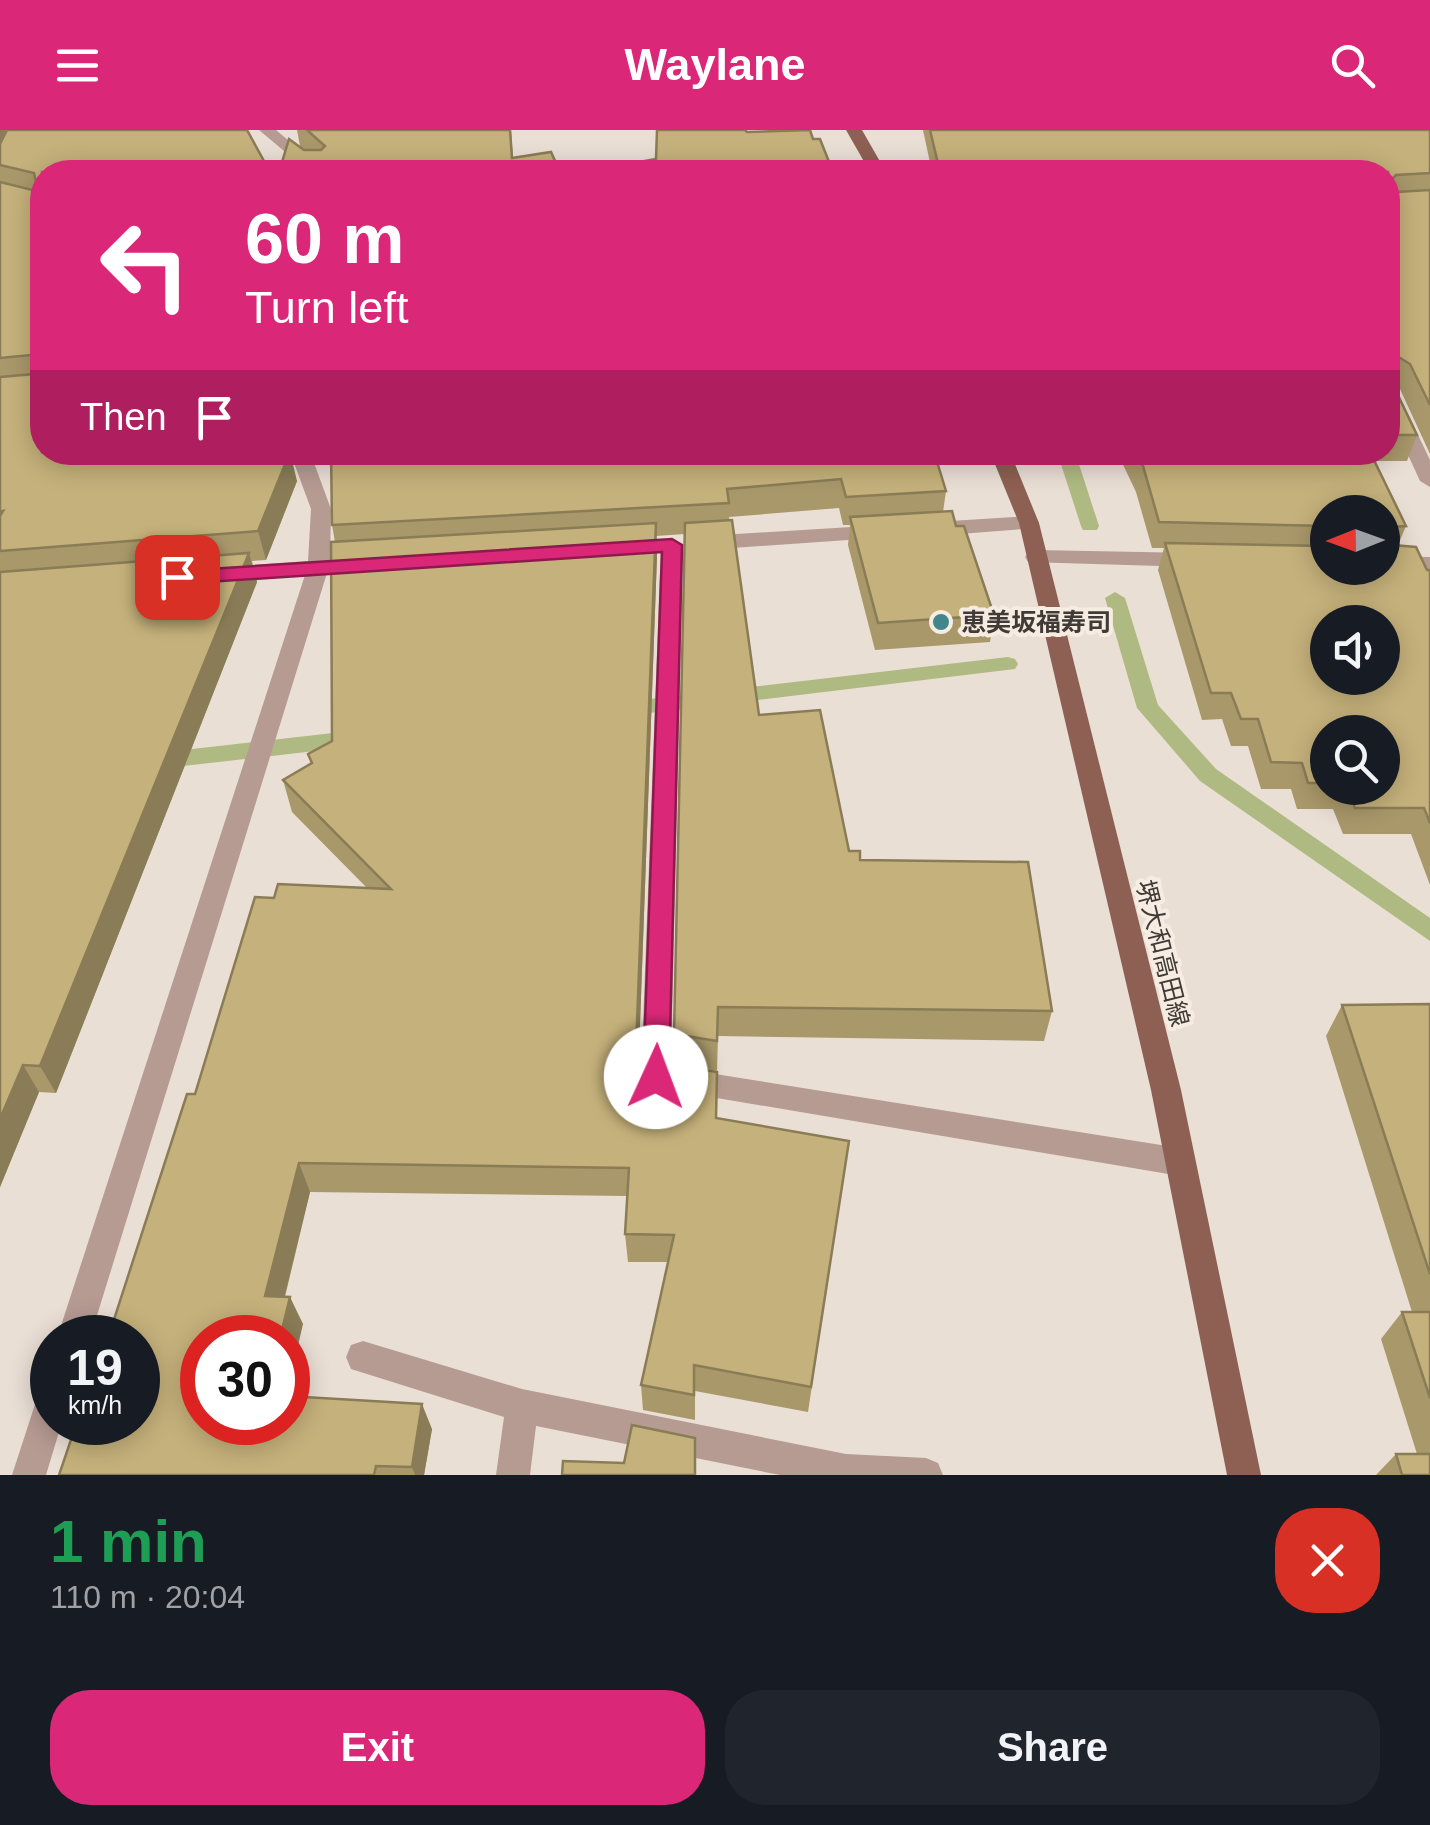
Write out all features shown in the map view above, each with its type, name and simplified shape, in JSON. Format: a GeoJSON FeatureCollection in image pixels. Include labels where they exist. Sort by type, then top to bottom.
{"type":"FeatureCollection","features":[{"type":"Feature","properties":{"kind":"main road"},"geometry":{"type":"LineString","coordinates":[[854,130],[871,160]]}},
{"type":"Feature","properties":{"kind":"main road","name":"堺大和高田線"},"geometry":{"type":"LineString","coordinates":[[1005,465],[1028,523],[1180,1162],[1244,1475]]}},
{"type":"Feature","properties":{"kind":"street"},"geometry":{"type":"LineString","coordinates":[[267,130],[303,160]]}},
{"type":"Feature","properties":{"kind":"street"},"geometry":{"type":"LineString","coordinates":[[1400,417],[1430,481]]}},
{"type":"Feature","properties":{"kind":"street"},"geometry":{"type":"LineString","coordinates":[[80,1315],[319,566],[321,509],[305,465]]}},
{"type":"Feature","properties":{"kind":"street"},"geometry":{"type":"LineString","coordinates":[[1028,523],[662,545],[668,679],[656,1077],[1180,1162]]}},
{"type":"Feature","properties":{"kind":"street"},"geometry":{"type":"LineString","coordinates":[[1036,557],[1211,560]]}},
{"type":"Feature","properties":{"kind":"street"},"geometry":{"type":"LineString","coordinates":[[206,575],[378,563]]}},
{"type":"Feature","properties":{"kind":"street"},"geometry":{"type":"LineString","coordinates":[[1400,563],[1430,564]]}},
{"type":"Feature","properties":{"kind":"street"},"geometry":{"type":"LineString","coordinates":[[363,1358],[522,1406],[846,1472],[926,1475]]}},
{"type":"Feature","properties":{"kind":"street"},"geometry":{"type":"LineString","coordinates":[[513,1475],[522,1406]]}},
{"type":"Feature","properties":{"kind":"street"},"geometry":{"type":"LineString","coordinates":[[29,1475],[38,1445]]}},
{"type":"Feature","properties":{"kind":"building"},"geometry":{"type":"Polygon","coordinates":[[[7,130],[247,130],[263,160],[30,160],[30,172],[0,165],[0,144],[7,130]]]}},
{"type":"Feature","properties":{"kind":"building"},"geometry":{"type":"Polygon","coordinates":[[[307,130],[510,130],[512,158],[551,152],[555,160],[283,160],[289,139],[304,150],[321,150],[325,146],[307,130]]]}},
{"type":"Feature","properties":{"kind":"building"},"geometry":{"type":"Polygon","coordinates":[[[657,130],[810,130],[813,139],[820,139],[828,160],[650,160],[656,159],[657,130]]]}},
{"type":"Feature","properties":{"kind":"building"},"geometry":{"type":"Polygon","coordinates":[[[930,130],[1430,130],[1430,173],[1400,175],[1400,160],[937,160],[930,130]]]}},
{"type":"Feature","properties":{"kind":"building"},"geometry":{"type":"Polygon","coordinates":[[[0,182],[30,190],[30,355],[0,358],[0,182]]]}},
{"type":"Feature","properties":{"kind":"building"},"geometry":{"type":"Polygon","coordinates":[[[1430,190],[1430,405],[1410,364],[1400,358],[1400,192],[1430,190]]]}},
{"type":"Feature","properties":{"kind":"building"},"geometry":{"type":"Polygon","coordinates":[[[30,374],[30,465],[285,465],[258,531],[0,551],[0,377],[30,374]]]}},
{"type":"Feature","properties":{"kind":"building"},"geometry":{"type":"Polygon","coordinates":[[[1400,400],[1417,435],[1400,435],[1400,400]]]}},
{"type":"Feature","properties":{"kind":"building"},"geometry":{"type":"Polygon","coordinates":[[[331,465],[938,465],[946,491],[846,497],[841,479],[727,489],[729,503],[332,525],[331,465]]]}},
{"type":"Feature","properties":{"kind":"building"},"geometry":{"type":"Polygon","coordinates":[[[1142,465],[1376,465],[1391,495],[1310,495],[1310,526],[1159,522],[1142,465]]]}},
{"type":"Feature","properties":{"kind":"building"},"geometry":{"type":"Polygon","coordinates":[[[952,511],[956,526],[964,526],[994,615],[878,623],[850,517],[952,511]]]}},
{"type":"Feature","properties":{"kind":"building"},"geometry":{"type":"Polygon","coordinates":[[[732,520],[759,715],[820,710],[849,851],[860,851],[860,860],[1028,862],[1052,1011],[718,1007],[717,1041],[674,1034],[685,523],[732,520]]]}},
{"type":"Feature","properties":{"kind":"building"},"geometry":{"type":"Polygon","coordinates":[[[656,523],[636,1049],[643,1060],[717,1072],[716,1118],[849,1141],[811,1387],[694,1365],[694,1395],[641,1385],[674,1235],[625,1234],[629,1168],[299,1163],[265,1296],[290,1297],[286,1315],[180,1315],[180,1445],[310,1445],[310,1397],[422,1404],[412,1467],[376,1466],[374,1475],[59,1475],[69,1445],[160,1445],[160,1315],[115,1315],[187,1094],[195,1094],[255,897],[274,898],[278,884],[391,889],[283,780],[312,763],[308,754],[332,741],[331,542],[656,523]]]}},
{"type":"Feature","properties":{"kind":"building"},"geometry":{"type":"Polygon","coordinates":[[[1165,543],[1310,546],[1310,585],[1400,585],[1400,546],[1416,547],[1430,570],[1430,823],[1424,808],[1354,805],[1400,805],[1400,715],[1310,715],[1308,783],[1302,763],[1271,762],[1258,719],[1241,719],[1231,693],[1211,693],[1165,543]]]}},
{"type":"Feature","properties":{"kind":"building"},"geometry":{"type":"Polygon","coordinates":[[[249,553],[40,1066],[23,1065],[0,1119],[0,572],[249,553]]]}},
{"type":"Feature","properties":{"kind":"building"},"geometry":{"type":"Polygon","coordinates":[[[1430,1004],[1430,1274],[1342,1005],[1430,1004]]]}},
{"type":"Feature","properties":{"kind":"building"},"geometry":{"type":"Polygon","coordinates":[[[1402,1312],[1430,1312],[1430,1398],[1402,1312]]]}},
{"type":"Feature","properties":{"kind":"building"},"geometry":{"type":"Polygon","coordinates":[[[632,1425],[695,1438],[695,1475],[562,1475],[563,1461],[624,1463],[632,1425]]]}},
{"type":"Feature","properties":{"kind":"building"},"geometry":{"type":"Polygon","coordinates":[[[1396,1454],[1430,1454],[1430,1475],[1402,1475],[1396,1454]]]}},
{"type":"Feature","properties":{"kind":"waterway"},"geometry":{"type":"LineString","coordinates":[[1070,465],[1090,526]]}},
{"type":"Feature","properties":{"kind":"waterway"},"geometry":{"type":"LineString","coordinates":[[1115,598],[1148,708],[1208,775],[1430,931]]}},
{"type":"Feature","properties":{"kind":"waterway"},"geometry":{"type":"LineString","coordinates":[[649,706],[1008,664]]}},
{"type":"Feature","properties":{"kind":"waterway"},"geometry":{"type":"LineString","coordinates":[[157,761],[359,738]]}},
{"type":"Feature","properties":{"kind":"place","name":"恵美坂福寿司"},"geometry":{"type":"Point","coordinates":[941,622]}},
{"type":"Feature","properties":{"kind":"route"},"geometry":{"type":"LineString","coordinates":[[177,577],[672,545],[656,1077]]}}]}
